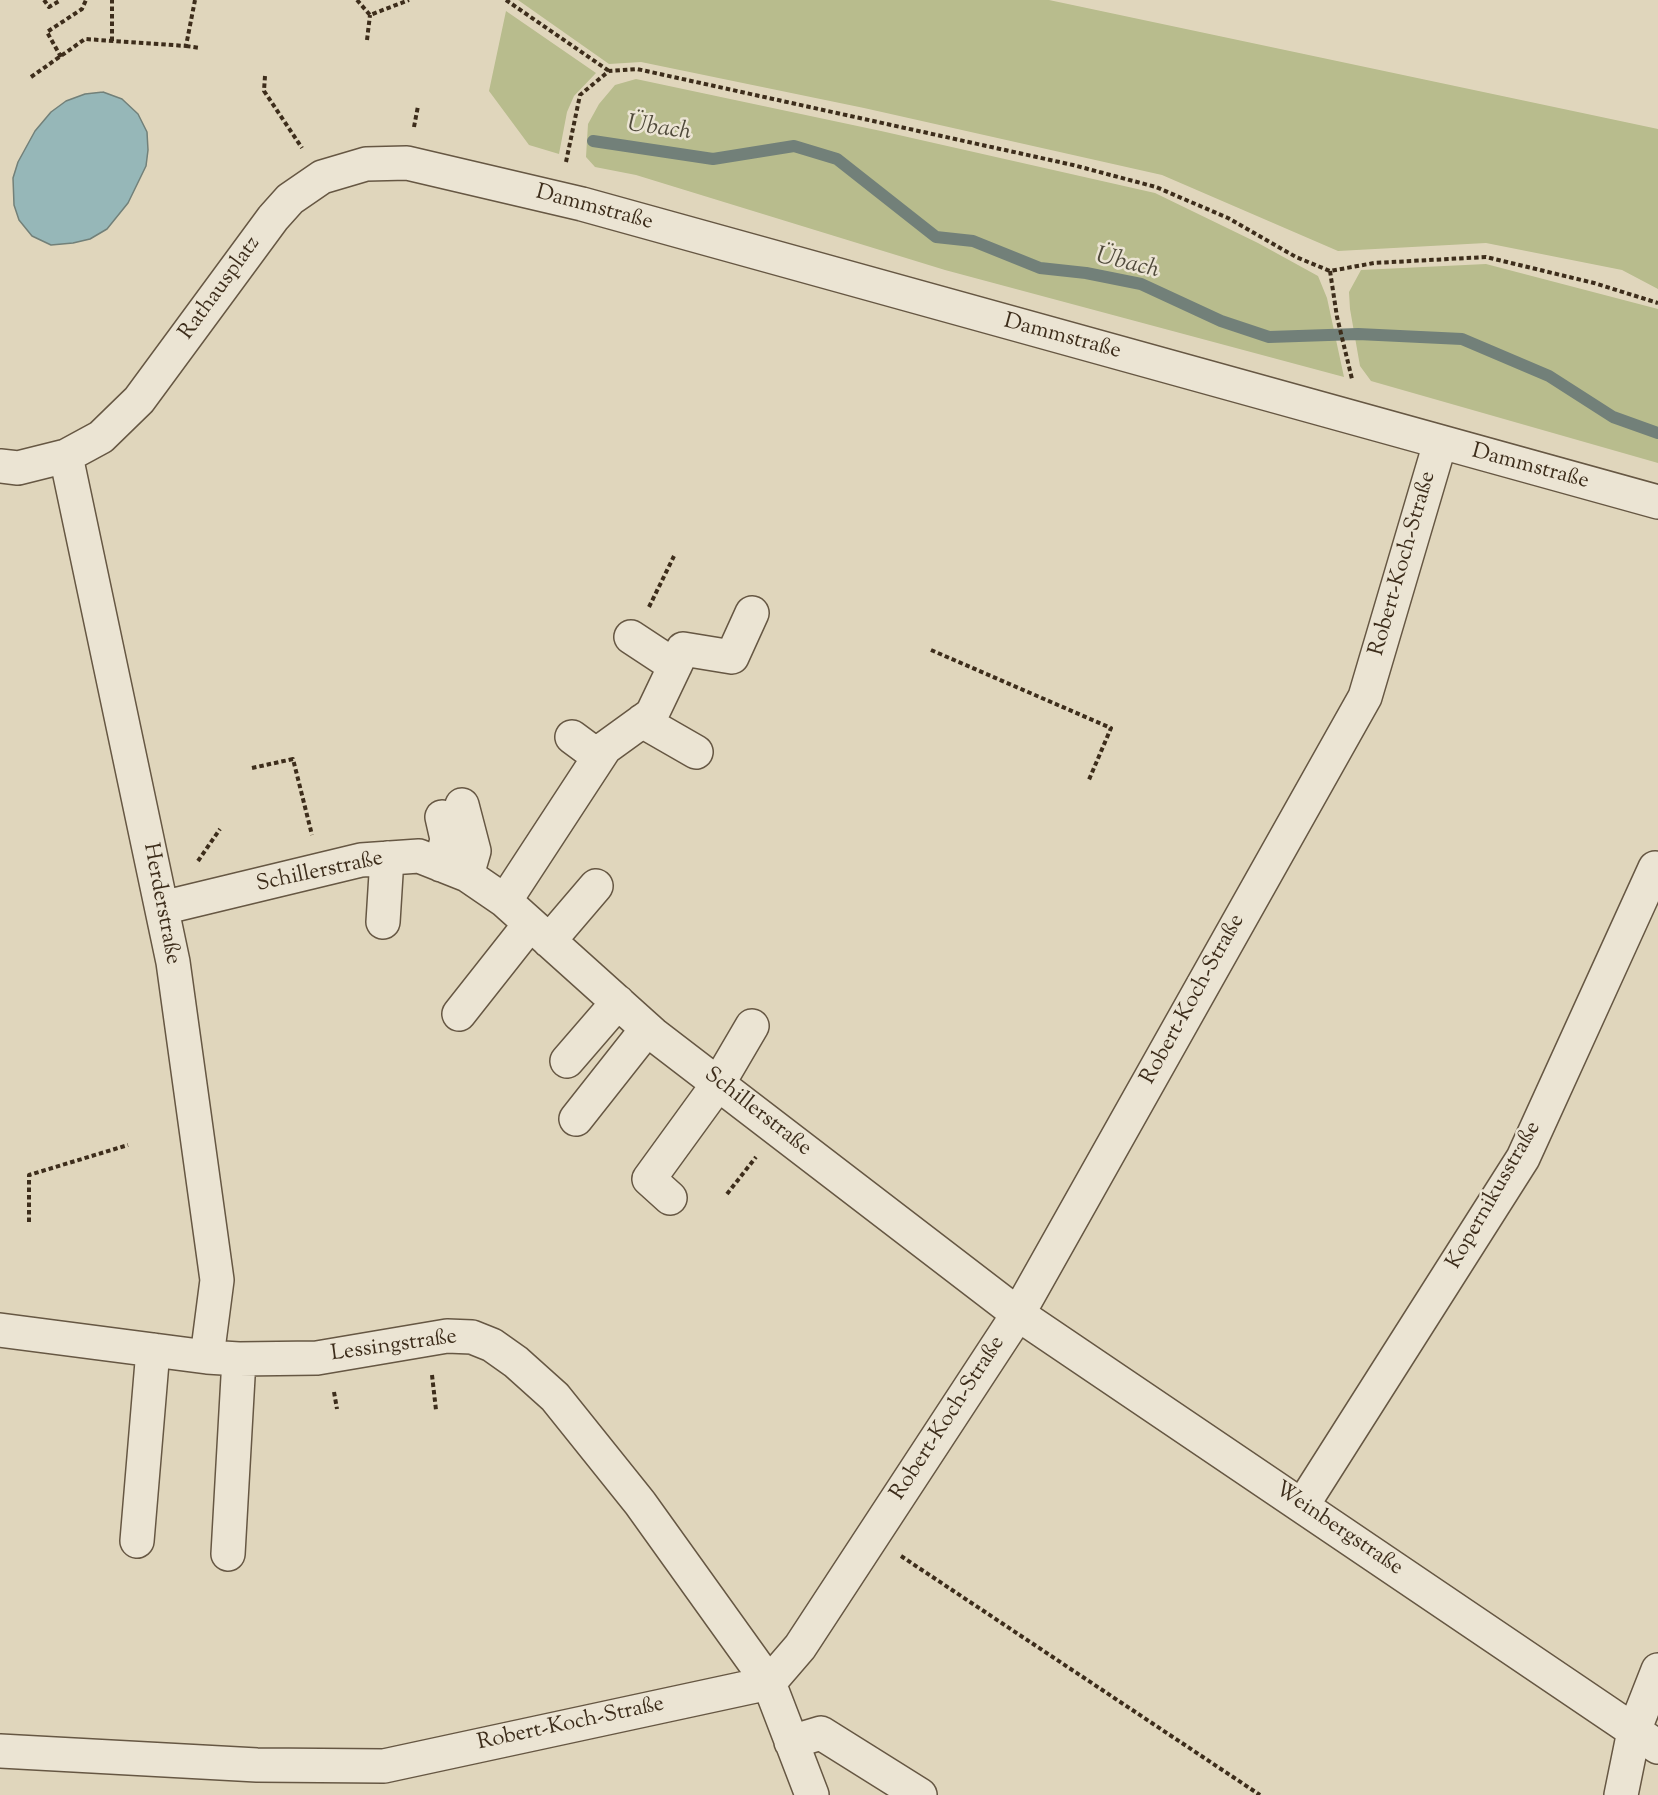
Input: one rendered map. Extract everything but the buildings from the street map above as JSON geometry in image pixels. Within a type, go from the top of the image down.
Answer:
[{"type":"street","name":"Rathausplatz","points":[[0,466],[18,468],[66,456],[101,437],[139,400],[273,218],[290,199],[322,177],[366,164],[406,163],[465,177]]},
{"type":"street","name":"Dammstraße","points":[[465,177],[557,198],[1658,502]]},
{"type":"street","name":"Robert-Koch-Straße","points":[[0,1751],[257,1765],[384,1766],[769,1683],[800,1647],[1018,1314],[1365,697],[1440,443]]},
{"type":"street","name":"Herderstraße","points":[[66,456],[173,962],[217,1280],[223,1358],[228,1554]]},
{"type":"street","points":[[632,638],[679,657],[732,657],[752,613]]},
{"type":"street","points":[[505,901],[605,748],[652,714],[679,657]]},
{"type":"street","points":[[642,721],[696,752]]},
{"type":"street","points":[[572,737],[599,758]]},
{"type":"street","points":[[452,811],[447,839],[454,870]]},
{"type":"street","name":"Schillerstraße","points":[[159,894],[321,870],[361,860],[419,856],[454,870],[505,901],[647,1029],[1018,1314]]},
{"type":"street","points":[[382,922],[387,858]]},
{"type":"street","name":"Kopernikusstraße","points":[[1302,1506],[1523,1158],[1655,868]]},
{"type":"street","points":[[459,1014],[539,932],[596,886]]},
{"type":"street","points":[[567,1061],[618,1002]]},
{"type":"street","points":[[576,1119],[647,1029]]},
{"type":"street","points":[[670,1198],[649,1179],[724,1088],[758,1031]]},
{"type":"street","name":"Weinbergstraße","points":[[1018,1314],[1646,1739]]},
{"type":"street","name":"Lessingstraße","points":[[0,1330],[223,1358],[316,1358],[447,1336],[472,1336],[492,1345],[516,1362],[562,1406],[640,1503],[769,1683],[812,1795]]},
{"type":"street","points":[[137,1540],[153,1350]]},
{"type":"street","points":[[1621,1795],[1646,1739],[1658,1670]]},
{"type":"street","points":[[791,1742],[821,1733],[920,1795]]},
{"type":"path","points":[[44,0],[49,7],[61,0]]},
{"type":"path","points":[[61,57],[47,32],[82,9],[86,0]]},
{"type":"path","points":[[112,0],[112,41]]},
{"type":"path","points":[[186,46],[195,0]]},
{"type":"path","points":[[357,0],[370,15],[367,40]]},
{"type":"path","points":[[370,15],[409,0]]},
{"type":"path","points":[[506,0],[609,71]]},
{"type":"path","points":[[32,77],[85,39],[200,48]]},
{"type":"path","points":[[557,198],[580,95],[609,71],[637,69],[1061,162],[1156,187],[1228,218],[1296,257],[1330,271],[1374,263],[1486,257],[1594,283],[1658,303]]},
{"type":"path","points":[[265,76],[264,91],[322,177]]},
{"type":"path","points":[[416,115],[418,106]]},
{"type":"path","points":[[1330,271],[1337,317],[1353,386]]},
{"type":"path","points":[[648,608],[674,556]]},
{"type":"path","points":[[931,650],[1111,728],[1088,782]]},
{"type":"path","points":[[252,768],[293,759],[321,870]]},
{"type":"path","points":[[159,894],[196,863],[220,829]]},
{"type":"path","points":[[727,1194],[777,1130]]},
{"type":"path","points":[[29,1222],[29,1175],[128,1145]]},
{"type":"path","points":[[872,1537],[1260,1795]]},
{"type":"green space","points":[[518,0],[1049,0],[1658,129],[1658,289],[1622,270],[1486,243],[1338,251],[1162,175],[864,108],[641,62],[609,64]]},
{"type":"green space","points":[[506,11],[596,73],[574,96],[567,112],[559,154],[529,145],[489,91]]},
{"type":"green space","points":[[636,79],[1155,193],[1258,243],[1318,276],[1327,298],[1344,377],[945,270],[636,175],[595,167],[586,157],[588,124],[599,104],[615,85]]},
{"type":"green space","points":[[1486,264],[1658,309],[1658,463],[1371,381],[1360,366],[1350,309],[1349,292],[1361,270]]},
{"type":"water","points":[[103,92],[122,99],[138,114],[147,132],[146,166],[128,203],[107,229],[90,239],[51,245],[32,236],[19,220],[14,205],[13,178],[18,162],[35,131],[51,112],[66,101],[85,94]]},
{"type":"waterway","name":"Übach","points":[[593,141],[713,159],[794,146],[837,159],[936,237],[973,241],[1040,268],[1086,273],[1141,284],[1221,321],[1269,337],[1358,334],[1462,339],[1549,376],[1613,417],[1658,433]]}]
